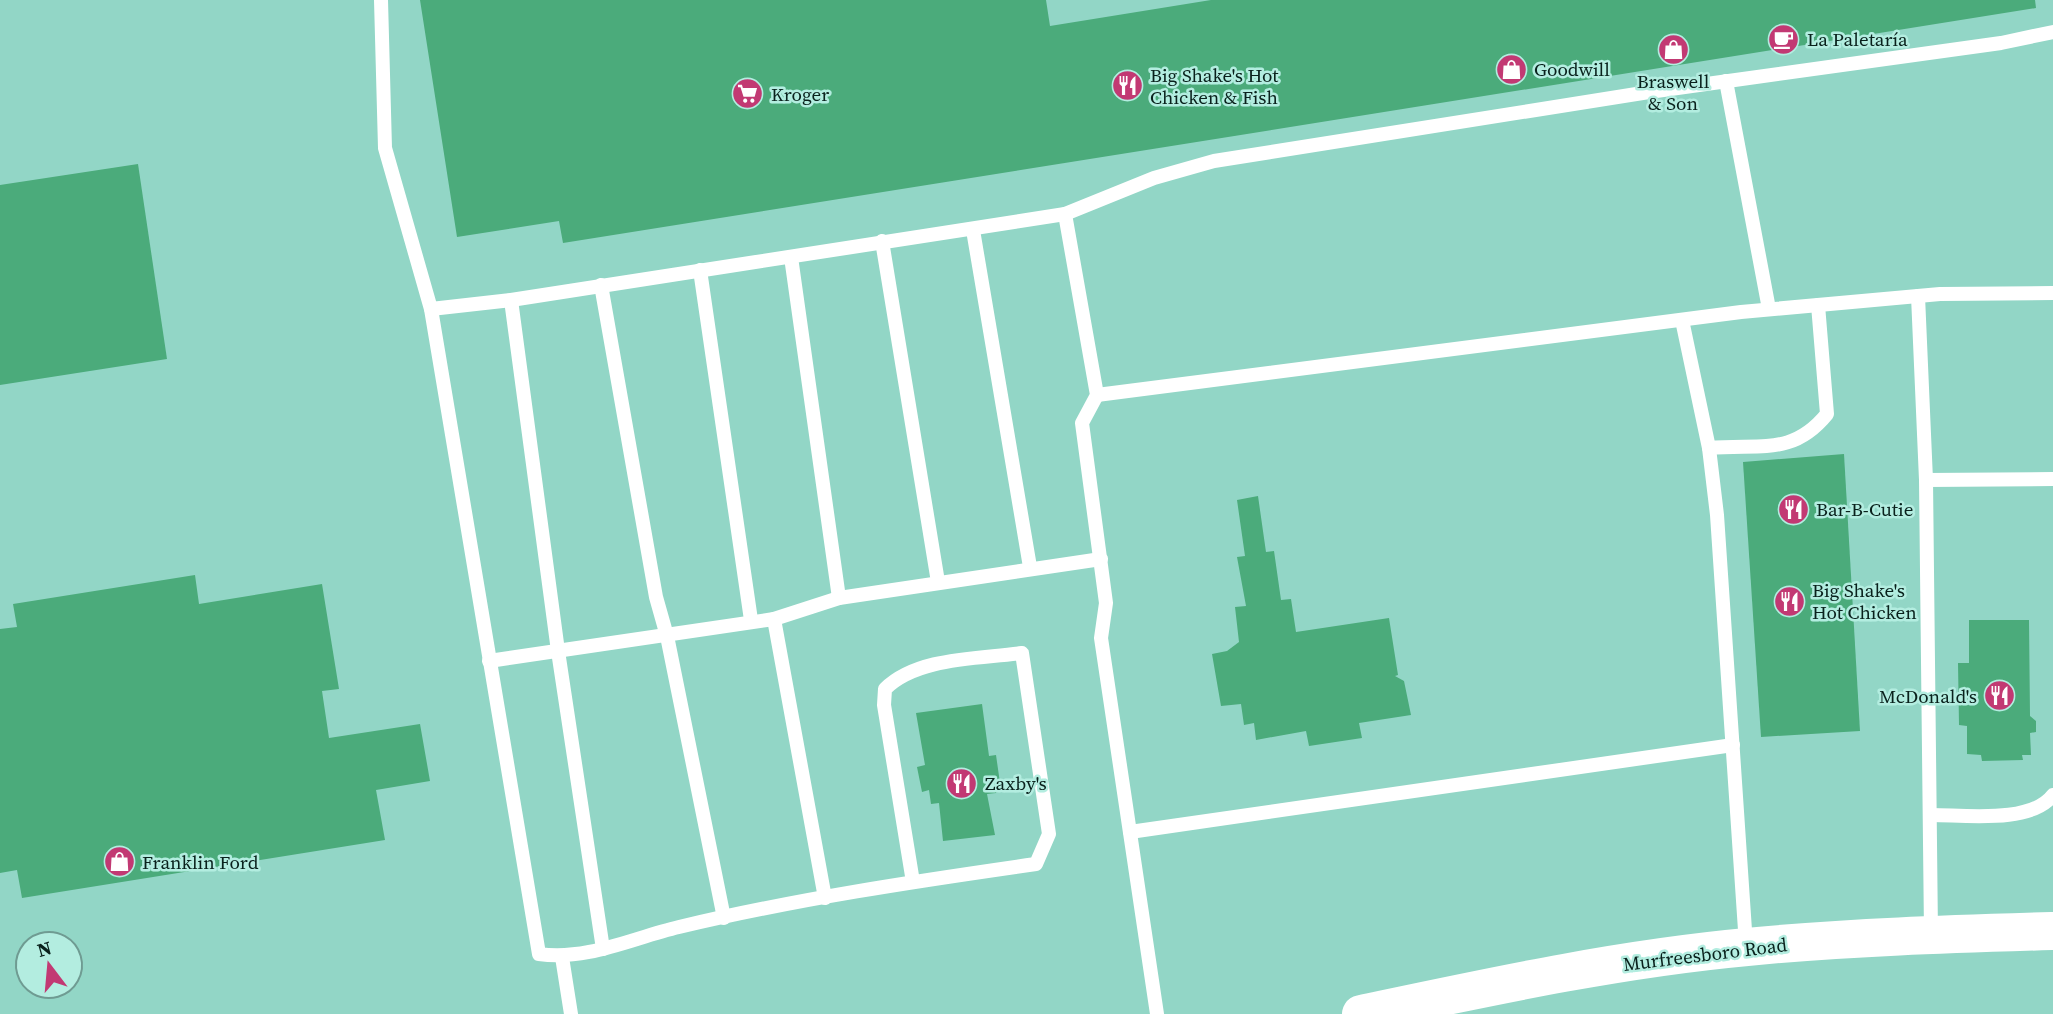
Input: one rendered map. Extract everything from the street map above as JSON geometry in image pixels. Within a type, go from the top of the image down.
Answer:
[{"type":"highway","name":"Murfreesboro Road","points":[[1361,1014],[1565,972],[1746,947],[1931,934],[2053,931]]},
{"type":"lane","points":[[381,0],[385,148],[430,309],[539,954],[562,957],[603,949],[677,928],[825,898],[914,881],[1036,864],[1049,834],[1022,653],[916,670],[898,676],[885,689],[884,705],[914,881]]},
{"type":"lane","points":[[430,309],[511,300],[1065,214],[1154,178],[1213,161],[1727,81],[2001,43],[2053,32]]},
{"type":"lane","points":[[1727,81],[1769,309]]},
{"type":"lane","points":[[1065,214],[1097,394],[1082,423],[1106,603],[1101,638],[1157,1014]]},
{"type":"lane","points":[[973,230],[1030,567]]},
{"type":"lane","points":[[882,241],[939,582]]},
{"type":"lane","points":[[791,257],[839,598]]},
{"type":"lane","points":[[700,270],[751,620]]},
{"type":"lane","points":[[601,285],[656,597],[667,636],[724,918]]},
{"type":"lane","points":[[1097,394],[1769,309],[1918,296],[2053,293]]},
{"type":"lane","points":[[1918,296],[1926,480],[1932,815],[1931,934]]},
{"type":"lane","points":[[511,300],[558,651],[603,949]]},
{"type":"lane","points":[[1709,448],[1786,445],[1812,433],[1828,414],[1818,305]]},
{"type":"lane","points":[[1682,320],[1709,448],[1717,515],[1746,947]]},
{"type":"lane","points":[[1926,480],[2053,479]]},
{"type":"lane","points":[[489,661],[667,636],[751,620],[774,619],[839,598],[1030,567],[1101,559]]},
{"type":"lane","points":[[774,619],[825,898]]},
{"type":"lane","points":[[1130,832],[1733,745]]},
{"type":"lane","points":[[1932,815],[2023,815],[2053,795]]},
{"type":"lane","points":[[562,957],[571,1014]]},
{"type":"shaded area","points":[[0,0],[2053,0],[2053,1014],[0,1014]]},
{"type":"building","name":"Kroger","points":[[420,0],[1046,0],[1050,26],[1211,0],[2035,0],[2036,8],[563,243],[559,221],[457,237]]},
{"type":"building","points":[[138,164],[167,359],[0,385],[0,185]]},
{"type":"building","points":[[1844,454],[1860,731],[1761,737],[1743,462]]},
{"type":"building","points":[[1258,496],[1266,552],[1274,551],[1281,600],[1291,599],[1296,632],[1389,618],[1398,675],[1395,676],[1404,681],[1411,715],[1359,723],[1362,738],[1309,746],[1306,731],[1256,740],[1254,723],[1244,725],[1241,704],[1221,706],[1212,654],[1227,651],[1239,642],[1235,607],[1246,606],[1237,557],[1245,556],[1237,500]]},
{"type":"building","points":[[195,575],[199,604],[322,584],[339,689],[322,691],[329,738],[420,724],[430,781],[376,790],[385,840],[22,898],[17,870],[0,873],[0,629],[17,627],[13,604]]},
{"type":"building","points":[[1969,620],[2029,620],[2030,716],[2036,721],[2036,732],[2030,733],[2031,755],[2022,755],[2023,760],[1982,761],[1981,755],[1967,754],[1967,726],[1959,725],[1958,663],[1969,663]]},
{"type":"building","points":[[982,704],[989,756],[996,755],[1000,783],[995,784],[996,793],[987,794],[995,835],[943,841],[939,803],[931,804],[929,790],[922,792],[917,767],[925,765],[916,713]]},
{"type":"place","name":"La Paletaría","points":[[1784,39]]},
{"type":"place","name":"Braswell & Son","points":[[1673,50]]},
{"type":"place","name":"Goodwill","points":[[1511,69]]},
{"type":"place","name":"Big Shake's Hot Chicken & Fish","points":[[1127,86]]},
{"type":"place","name":"Kroger","points":[[748,94]]},
{"type":"place","name":"Bar-B-Cutie","points":[[1793,509]]},
{"type":"place","name":"Big Shake's Hot Chicken","points":[[1789,601]]},
{"type":"place","name":"McDonald's","points":[[2000,696]]},
{"type":"place","name":"Zaxby's","points":[[962,783]]},
{"type":"place","name":"Franklin Ford","points":[[119,862]]}]
